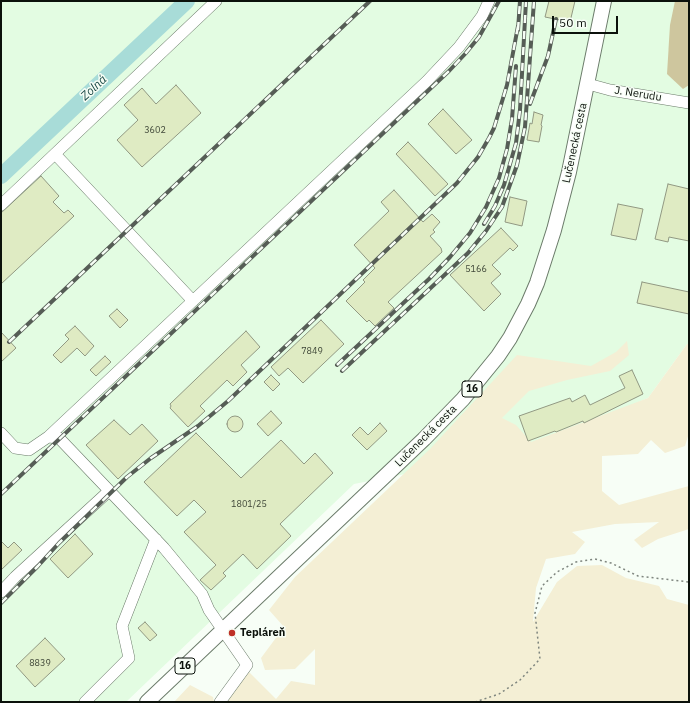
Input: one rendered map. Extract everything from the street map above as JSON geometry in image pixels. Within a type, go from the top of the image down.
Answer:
[{"type":"main road","name":"Lučenecká cesta","points":[[147,702],[424,439],[463,399],[498,356],[510,338],[537,283],[554,230],[569,172],[604,1]]},
{"type":"street","points":[[1,205],[216,1]]},
{"type":"street","points":[[1,433],[15,448],[28,450],[48,437],[427,81],[459,48],[482,16],[489,1]]},
{"type":"street","name":"J. Nerudu","points":[[588,84],[610,90],[689,103]]},
{"type":"street","points":[[55,154],[193,301]]},
{"type":"street","points":[[48,437],[59,438],[156,539],[202,594],[209,610],[222,631],[247,665],[220,702]]},
{"type":"street","points":[[1,592],[14,577],[109,491]]},
{"type":"street","points":[[85,702],[129,658],[122,626],[156,539]]},
{"type":"path","points":[[475,702],[499,694],[520,680],[540,659],[535,613],[542,586],[557,572],[576,562],[595,559],[611,563],[638,576],[689,582]]},
{"type":"shaded area","points":[[1,1],[689,1],[689,344],[687,344],[648,398],[528,450],[354,484],[126,702],[1,702]]},
{"type":"shaded area","points":[[675,1],[689,1],[689,85],[683,89],[667,74],[670,25]]},
{"type":"shaded area","points":[[627,341],[629,355],[610,371],[567,380],[529,391],[502,418],[516,425],[531,442],[648,398],[687,344],[689,344],[689,433],[685,446],[665,453],[651,440],[638,454],[602,456],[602,491],[619,505],[689,486],[689,529],[658,539],[642,548],[634,540],[659,522],[615,524],[572,532],[585,542],[575,554],[546,559],[536,588],[533,622],[557,582],[577,566],[602,565],[626,578],[659,586],[667,599],[689,605],[689,702],[228,702],[227,700],[249,672],[276,699],[291,681],[315,685],[315,649],[295,669],[265,670],[261,658],[284,627],[269,610],[295,577],[430,449],[517,355],[591,366],[616,352]]},
{"type":"shaded area","points":[[190,685],[213,697],[214,702],[174,702]]},
{"type":"building","points":[[549,1],[575,1],[570,22],[545,17]]},
{"type":"building","points":[[176,85],[201,113],[142,167],[117,140],[138,120],[124,105],[142,88],[156,104]]},
{"type":"building","points":[[443,109],[472,140],[456,154],[428,124]]},
{"type":"building","points":[[534,112],[543,115],[539,142],[527,140],[530,123],[532,124]]},
{"type":"building","points":[[408,142],[448,184],[435,196],[396,154]]},
{"type":"building","points":[[41,176],[59,196],[53,202],[64,213],[68,210],[74,216],[1,284],[1,213]]},
{"type":"building","points":[[668,184],[689,189],[689,241],[669,237],[668,242],[655,239]]},
{"type":"building","points":[[394,190],[423,222],[432,214],[440,222],[433,230],[435,232],[430,236],[441,248],[442,252],[388,302],[394,308],[375,326],[369,320],[367,322],[346,301],[365,282],[363,280],[375,268],[354,245],[389,211],[381,202]]},
{"type":"building","points":[[510,197],[527,201],[522,226],[505,222]]},
{"type":"building","points":[[618,204],[643,209],[636,240],[611,235]]},
{"type":"building","points":[[501,228],[518,246],[513,251],[510,248],[492,265],[501,274],[491,283],[501,294],[484,311],[450,275]]},
{"type":"building","points":[[642,282],[689,292],[689,314],[637,303]]},
{"type":"building","points":[[117,309],[128,320],[120,328],[109,316]]},
{"type":"building","points":[[321,320],[344,344],[303,383],[288,368],[279,376],[271,367]]},
{"type":"building","points":[[75,326],[94,346],[85,356],[77,348],[61,363],[53,355],[69,339],[65,335]]},
{"type":"building","points":[[246,331],[260,347],[241,365],[247,372],[233,386],[227,380],[200,406],[205,411],[188,427],[170,408],[170,404]]},
{"type":"building","points":[[1,332],[16,348],[1,362]]},
{"type":"building","points":[[105,356],[111,362],[96,376],[90,370]]},
{"type":"building","points":[[632,370],[643,394],[584,423],[583,421],[528,441],[519,416],[570,398],[572,402],[585,395],[590,405],[625,388],[619,376]]},
{"type":"building","points":[[271,375],[280,384],[273,391],[264,382]]},
{"type":"building","points":[[271,411],[282,423],[268,436],[257,424]]},
{"type":"building","points":[[235,416],[241,418],[243,424],[241,430],[235,432],[229,430],[227,424],[229,418]]},
{"type":"building","points":[[114,420],[130,435],[142,424],[158,441],[118,479],[86,445]]},
{"type":"building","points":[[380,423],[387,431],[367,450],[352,435],[360,427],[368,435]]},
{"type":"building","points":[[196,433],[241,478],[281,440],[304,464],[315,453],[333,473],[280,524],[291,536],[257,569],[243,554],[223,573],[226,576],[211,590],[200,580],[216,565],[184,532],[206,512],[194,500],[177,516],[144,482]]},
{"type":"building","points":[[75,534],[93,554],[68,578],[50,559]]},
{"type":"building","points":[[1,541],[8,548],[14,542],[22,550],[1,570]]},
{"type":"building","points":[[145,622],[157,635],[150,641],[138,628]]},
{"type":"building","points":[[45,638],[65,659],[35,687],[16,666]]},
{"type":"waterway","name":"Zolná","points":[[1,176],[187,1]]},
{"type":"railway","points":[[9,342],[370,1]]},
{"type":"railway","points":[[1,494],[449,71],[479,37],[499,1]]},
{"type":"railway","points":[[518,30],[520,1]]},
{"type":"railway","points":[[484,224],[495,206],[504,185],[516,143],[520,110],[526,1]]},
{"type":"railway","points":[[342,371],[468,253],[486,231],[502,207],[517,165],[525,127],[534,1]]},
{"type":"railway","points":[[530,104],[548,56],[556,19]]},
{"type":"railway","points":[[1,603],[59,543],[127,477],[151,458],[198,426],[228,401],[457,183],[478,157],[494,128],[507,85],[518,26]]},
{"type":"railway","points":[[337,365],[429,279],[450,257],[470,233],[486,207],[499,178],[507,149],[512,119],[516,66]]},
{"type":"place","name":"Tepláreň","points":[[232,633]]}]
